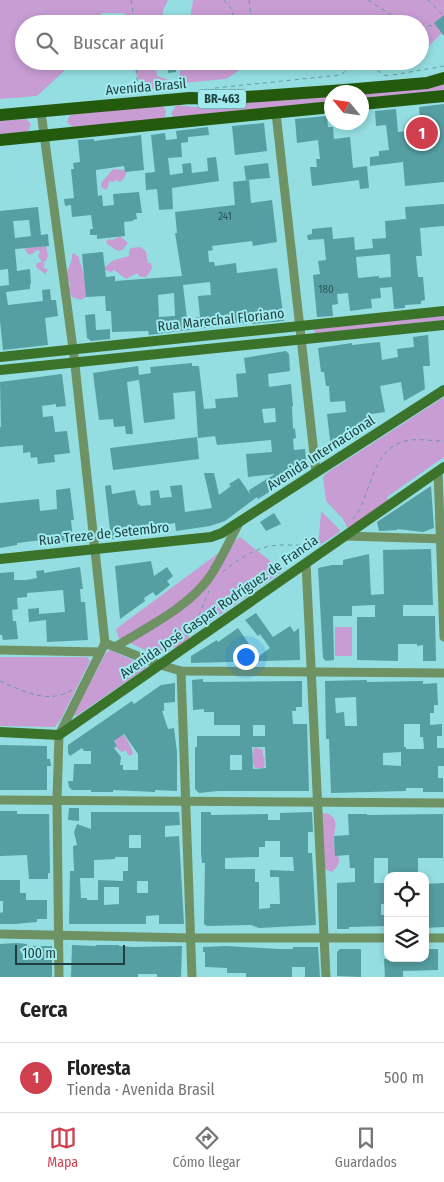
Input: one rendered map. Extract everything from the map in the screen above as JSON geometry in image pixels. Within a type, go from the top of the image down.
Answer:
[{"type":"main road","name":"Avenida Brasil","points":[[0,116],[138,102],[190,98],[217,99],[427,83],[444,78]]},
{"type":"main road","points":[[369,103],[444,96]]},
{"type":"main road","points":[[168,101],[169,124]]},
{"type":"main road","name":"BR-463","points":[[0,140],[324,108]]},
{"type":"main road","name":"Rua Marechal Floriano","points":[[0,357],[444,311]]},
{"type":"main road","name":"Rua Marechal Floriano","points":[[0,370],[444,325]]},
{"type":"main road","points":[[237,332],[238,346]]},
{"type":"main road","name":"Avenida Internacional","points":[[211,537],[239,523],[444,390]]},
{"type":"main road","name":"Avenida José Gaspar Rodríguez de Francia","points":[[59,735],[441,469]]},
{"type":"main road","name":"Rua Treze de Setembro","points":[[0,559],[211,537]]},
{"type":"main road","points":[[0,732],[59,735]]},
{"type":"street","points":[[41,112],[75,363],[105,643],[59,735],[56,800],[59,977]]},
{"type":"street","points":[[276,113],[316,472]]},
{"type":"street","points":[[441,469],[444,637]]},
{"type":"street","points":[[115,647],[180,607],[208,579],[239,523]]},
{"type":"street","points":[[345,536],[442,540]]},
{"type":"street","points":[[306,563],[326,977]]},
{"type":"street","points":[[105,643],[160,665],[181,671],[444,673]]},
{"type":"street","points":[[0,650],[100,652]]},
{"type":"street","points":[[181,671],[192,977]]},
{"type":"street","points":[[0,800],[444,803]]},
{"type":"street","points":[[0,934],[192,938],[384,938]]},
{"type":"street","points":[[429,938],[444,938]]},
{"type":"path","points":[[131,0],[134,15]]},
{"type":"path","points":[[224,0],[233,11],[232,15]]},
{"type":"path","points":[[249,0],[251,15]]},
{"type":"path","points":[[368,0],[390,15]]},
{"type":"path","points":[[428,0],[444,17],[432,26],[429,26]]},
{"type":"path","points":[[429,69],[444,66]]},
{"type":"path","points":[[136,70],[138,102]]},
{"type":"path","points":[[209,89],[341,75],[347,70]]},
{"type":"path","points":[[377,70],[389,76],[422,70]]},
{"type":"path","points":[[351,521],[361,508],[378,463],[388,451],[398,444],[407,441],[444,441]]},
{"type":"path","points":[[222,572],[259,549],[271,546],[305,545],[322,541]]},
{"type":"path","points":[[182,640],[195,625],[209,591]]},
{"type":"path","points":[[150,652],[169,648]]},
{"type":"path","points":[[0,681],[19,690],[46,697],[63,695],[71,691]]},
{"type":"shaded area","points":[[0,0],[168,0],[163,15],[103,13],[100,15],[15,15],[15,70],[64,70],[37,96],[0,99]]},
{"type":"shaded area","points":[[193,0],[444,0],[444,31],[429,46],[429,15],[190,15]]},
{"type":"shaded area","points":[[135,70],[156,70],[157,76],[178,83],[180,70],[240,70],[226,79],[163,85],[158,90],[147,87],[138,77]]},
{"type":"shaded area","points":[[444,83],[444,93],[369,100],[369,91]]},
{"type":"shaded area","points":[[324,94],[324,105],[173,117],[171,113],[177,105],[194,107]]},
{"type":"shaded area","points":[[162,105],[166,111],[165,117],[162,119],[73,128],[67,122],[70,115]]},
{"type":"shaded area","points":[[26,119],[31,124],[26,132],[0,134],[0,121]]},
{"type":"shaded area","points":[[113,169],[125,170],[124,179],[120,182],[116,180],[114,182],[109,181],[108,188],[105,190],[101,183]]},
{"type":"shaded area","points":[[120,236],[128,243],[122,250],[118,251],[107,244],[106,241],[109,239],[112,240]]},
{"type":"shaded area","points":[[46,246],[48,256],[46,261],[43,262],[45,264],[43,267],[48,270],[45,274],[36,267],[37,263],[42,262],[38,256],[40,251],[37,250],[29,255],[25,250],[26,247]]},
{"type":"shaded area","points":[[140,247],[146,251],[148,263],[151,263],[152,269],[146,277],[140,277],[137,273],[126,279],[114,270],[111,272],[105,270],[105,267],[114,260],[129,256],[131,248]]},
{"type":"shaded area","points":[[74,253],[79,257],[85,282],[86,297],[81,300],[72,297],[69,291],[70,283],[66,278],[72,254]]},
{"type":"shaded area","points":[[444,315],[444,320],[316,334],[314,332],[315,329]]},
{"type":"shaded area","points":[[444,397],[444,457],[387,497],[389,501],[353,530],[347,527],[343,519],[326,501],[323,478],[325,474]]},
{"type":"shaded area","points":[[321,513],[340,532],[318,545]]},
{"type":"shaded area","points":[[240,537],[283,571],[189,636],[189,641],[180,649],[174,647],[164,654],[156,655],[119,638],[116,629]]},
{"type":"shaded area","points":[[335,627],[352,627],[352,656],[335,656]]},
{"type":"shaded area","points":[[110,650],[146,666],[146,668],[76,716],[74,715],[90,680],[93,678],[105,654]]},
{"type":"shaded area","points":[[0,657],[87,657],[90,661],[61,719],[55,727],[0,726]]},
{"type":"shaded area","points":[[122,732],[133,752],[129,756],[125,750],[122,752],[116,746],[115,737]]},
{"type":"shaded area","points":[[255,747],[263,750],[265,766],[263,768],[255,768],[254,766],[252,755]]},
{"type":"shaded area","points":[[325,813],[333,818],[336,825],[334,843],[339,864],[332,872],[325,869],[320,815]]},
{"type":"building","points":[[444,15],[444,36],[434,23]]},
{"type":"building","points":[[168,70],[176,70],[176,72],[168,73]]},
{"type":"building","points":[[444,104],[444,182],[405,186],[403,162],[370,166],[370,157],[379,156],[379,151],[389,150],[386,125],[376,126],[375,111],[396,109],[398,132],[421,130],[419,107]]},
{"type":"building","points":[[324,116],[324,130],[333,130],[334,139],[350,137],[353,168],[367,166],[369,188],[360,189],[359,180],[312,186],[310,167],[317,167],[316,159],[320,159],[318,140],[297,143],[295,119]]},
{"type":"building","points":[[264,123],[267,151],[235,155],[232,126]]},
{"type":"building","points":[[208,127],[209,135],[188,137],[188,142],[181,143],[182,157],[168,158],[170,175],[183,173],[182,164],[191,163],[192,173],[208,171],[207,158],[216,157],[219,181],[172,188],[173,209],[159,210],[157,189],[146,190],[145,173],[155,172],[151,135],[165,133],[166,140],[177,139],[176,131]]},
{"type":"building","points":[[141,135],[144,170],[125,172],[124,166],[96,170],[96,173],[98,196],[102,195],[103,206],[114,205],[113,194],[139,192],[142,213],[136,213],[137,219],[133,221],[124,222],[125,236],[97,239],[97,235],[90,235],[90,229],[93,229],[91,215],[72,217],[71,205],[65,206],[64,199],[74,198],[71,169],[74,169],[73,163],[80,162],[78,140],[94,139],[94,141]]},
{"type":"building","points":[[268,163],[270,178],[246,180],[244,166]]},
{"type":"building","points":[[249,180],[251,203],[272,200],[277,242],[253,246],[252,241],[212,246],[213,250],[208,251],[209,262],[214,262],[215,266],[236,263],[237,273],[277,268],[284,321],[252,324],[252,322],[149,335],[148,331],[112,332],[111,311],[106,311],[105,296],[86,297],[82,254],[103,252],[106,277],[115,276],[115,281],[182,276],[175,233],[177,233],[175,212],[235,205],[233,182]],"holes":[[[210,282],[211,295],[198,296],[200,317],[187,319],[183,285]],[[174,293],[175,316],[159,317],[158,295]]]},
{"type":"building","points":[[444,204],[444,226],[420,228],[422,256],[416,256],[418,277],[423,277],[425,300],[421,301],[421,304],[405,305],[405,308],[394,309],[392,287],[380,288],[381,298],[371,299],[372,308],[350,311],[348,293],[337,294],[338,304],[332,305],[333,316],[317,317],[313,275],[320,274],[318,261],[326,260],[324,239],[308,240],[307,235],[312,234],[312,229],[332,227],[333,239],[354,237],[355,250],[373,248],[372,239],[386,238],[385,221],[406,219],[405,207]],"holes":[[[390,254],[391,277],[358,278],[356,257]]]},
{"type":"building","points":[[38,207],[41,235],[48,234],[49,246],[15,249],[17,271],[30,269],[30,289],[6,292],[8,305],[43,301],[42,290],[50,289],[51,300],[56,300],[58,316],[45,318],[48,345],[3,350],[0,321],[0,286],[9,285],[8,269],[0,270],[0,211]],"holes":[[[29,220],[31,236],[15,238],[13,221]]]},
{"type":"building","points":[[95,314],[96,330],[110,329],[110,339],[91,341],[87,338],[85,315]]},
{"type":"building","points":[[428,335],[430,366],[423,366],[425,389],[404,401],[401,382],[380,386],[385,412],[371,414],[371,425],[363,425],[364,431],[357,432],[357,438],[338,440],[338,448],[331,449],[327,414],[346,412],[345,401],[330,402],[329,386],[326,386],[324,372],[321,372],[318,348],[352,343],[352,345],[380,342],[382,360],[398,357],[397,349],[414,347],[413,337]]},
{"type":"building","points":[[286,351],[289,354],[290,371],[268,374],[269,387],[291,384],[293,429],[295,428],[296,438],[293,439],[294,450],[305,449],[307,470],[283,473],[287,481],[258,499],[257,497],[225,521],[210,526],[176,531],[175,523],[162,525],[162,528],[143,530],[144,534],[111,539],[105,486],[111,485],[112,494],[135,490],[138,505],[140,504],[140,506],[151,505],[150,491],[159,490],[160,498],[172,497],[170,486],[182,485],[185,512],[212,508],[204,473],[214,473],[219,495],[231,486],[229,484],[239,478],[250,494],[249,490],[275,474],[248,477],[246,454],[272,452],[271,440],[217,445],[215,436],[198,438],[195,391],[173,393],[175,419],[144,423],[139,380],[127,382],[133,434],[126,434],[125,426],[114,427],[113,419],[99,420],[93,373],[138,366],[139,375],[151,373],[150,367],[192,363],[192,366],[199,366],[204,409],[216,408],[215,399],[238,397],[236,374],[246,373],[244,358]],"holes":[[[275,408],[276,422],[264,423],[262,409]]]},
{"type":"building","points":[[62,374],[66,406],[56,407],[56,404],[42,406],[43,417],[53,416],[55,432],[67,431],[70,453],[54,455],[55,462],[38,464],[37,457],[31,458],[30,452],[23,453],[23,445],[0,447],[0,382]]},
{"type":"building","points":[[197,437],[199,459],[113,470],[110,448]]},
{"type":"building","points":[[431,486],[434,528],[423,532],[397,529],[379,531],[377,522]]},
{"type":"building","points":[[70,488],[74,520],[71,520],[73,539],[61,541],[60,534],[43,537],[42,540],[17,543],[17,545],[0,548],[0,503],[39,499],[40,511],[57,509],[56,490]]},
{"type":"building","points":[[274,513],[281,524],[266,531],[260,522]]},
{"type":"building","points":[[431,549],[433,605],[403,605],[403,616],[435,616],[436,661],[423,661],[423,645],[417,646],[417,644],[398,644],[398,661],[357,660],[357,617],[375,617],[375,605],[352,606],[352,616],[333,616],[334,660],[326,661],[323,658],[318,568],[343,565],[343,560],[369,554],[371,595],[384,594],[383,550]]},
{"type":"building","points":[[151,561],[154,576],[167,567],[173,576],[167,581],[170,585],[156,596],[153,592],[144,598],[145,601],[120,619],[115,566]]},
{"type":"building","points":[[80,567],[83,589],[80,589],[81,602],[85,602],[88,640],[47,642],[46,620],[29,622],[28,609],[39,608],[39,614],[65,612],[63,590],[27,593],[27,597],[17,598],[18,609],[12,610],[13,621],[16,621],[18,639],[3,640],[2,635],[0,635],[0,573],[14,572],[14,580],[26,580],[37,578],[36,571],[44,570],[44,573]]},
{"type":"building","points":[[256,613],[273,637],[290,626],[294,632],[299,628],[300,660],[191,663],[191,656],[217,640],[218,642],[238,628],[258,657],[270,648],[260,634],[258,636],[245,620]]},
{"type":"building","points":[[203,679],[203,682],[302,681],[302,707],[296,707],[296,711],[292,711],[293,724],[307,724],[309,791],[218,791],[199,793],[195,789],[195,747],[197,747],[197,736],[240,736],[240,725],[214,725],[214,712],[204,712],[204,709],[193,710],[192,680]],"holes":[[[253,725],[265,725],[265,736],[253,736]],[[252,747],[265,747],[266,768],[253,769]],[[230,755],[242,755],[242,770],[230,770]]]},
{"type":"building","points":[[325,681],[423,681],[423,684],[437,683],[438,705],[434,705],[434,713],[430,713],[430,725],[442,724],[442,736],[437,736],[437,748],[444,748],[444,766],[438,766],[438,778],[443,778],[443,792],[423,792],[423,788],[406,788],[406,791],[331,793],[329,739],[326,739]],"holes":[[[356,697],[357,726],[345,726],[344,712],[336,713],[335,698]],[[404,724],[420,724],[420,737],[423,737],[424,749],[406,749],[404,747]],[[401,752],[401,766],[383,765],[383,753]]]},
{"type":"building","points":[[175,683],[175,702],[164,703],[164,711],[162,711],[168,729],[174,728],[177,752],[177,791],[113,790],[113,792],[91,792],[91,790],[72,790],[69,787],[68,781],[73,781],[74,764],[91,764],[91,751],[84,751],[82,748],[70,756],[68,745],[132,701],[134,704],[161,685]],"holes":[[[124,734],[138,754],[138,770],[123,770],[123,765],[120,765],[121,757],[114,748],[117,746],[114,741]]]},
{"type":"building","points":[[0,745],[47,746],[47,759],[50,759],[51,766],[47,766],[47,790],[0,790]]},
{"type":"building","points":[[69,808],[79,808],[79,821],[68,820]]},
{"type":"building","points":[[0,811],[17,811],[17,814],[49,814],[50,873],[48,873],[48,879],[29,879],[27,855],[0,856]]},
{"type":"building","points":[[91,812],[179,812],[180,825],[165,826],[165,837],[179,836],[184,924],[159,924],[159,915],[146,916],[146,924],[69,924],[70,871],[74,871],[73,846],[77,845],[74,832],[77,824],[91,829]],"holes":[[[129,835],[141,835],[141,848],[129,848]],[[115,857],[128,857],[128,871],[123,871],[123,881],[98,880],[98,900],[81,898],[80,878],[94,878],[94,860],[115,859]],[[137,881],[148,881],[148,893],[137,893]],[[104,887],[119,887],[119,904],[104,905]]]},
{"type":"building","points":[[201,812],[211,812],[211,815],[268,814],[268,820],[280,820],[280,813],[312,812],[313,832],[308,832],[308,853],[312,853],[316,925],[259,928],[251,925],[207,926],[204,924],[205,863],[202,863]],"holes":[[[265,841],[280,841],[280,857],[293,857],[294,871],[270,870],[270,877],[279,877],[280,904],[270,904],[270,908],[259,909],[259,882],[255,882],[255,869],[225,869],[225,858],[259,857],[259,847],[265,847]]]},
{"type":"building","points":[[348,814],[443,814],[443,858],[418,858],[418,872],[388,872],[388,858],[374,858],[374,883],[384,883],[384,904],[381,904],[381,915],[384,915],[384,926],[337,929],[337,883],[355,882],[355,868],[350,868],[349,855],[335,856],[334,836],[349,835]]},
{"type":"building","points":[[0,880],[20,880],[20,893],[26,893],[26,900],[47,900],[47,919],[37,919],[37,922],[0,924],[3,901],[0,901]]},
{"type":"building","points":[[444,883],[444,927],[429,928],[429,884]]},
{"type":"building","points":[[0,944],[27,944],[27,946],[52,946],[52,977],[0,977]]},
{"type":"building","points":[[72,945],[182,946],[181,977],[157,977],[157,974],[138,974],[138,977],[71,977]]},
{"type":"building","points":[[227,946],[279,949],[318,947],[320,977],[305,977],[305,967],[292,967],[292,977],[246,977],[246,973],[227,973],[227,968],[205,967],[203,947]]},
{"type":"building","points":[[340,949],[361,949],[361,977],[337,976],[337,952]]},
{"type":"building","points":[[429,949],[438,949],[438,970],[403,971],[403,977],[385,977],[384,962],[429,962]]},
{"type":"place","name":"Floresta","points":[[422,133]]}]
